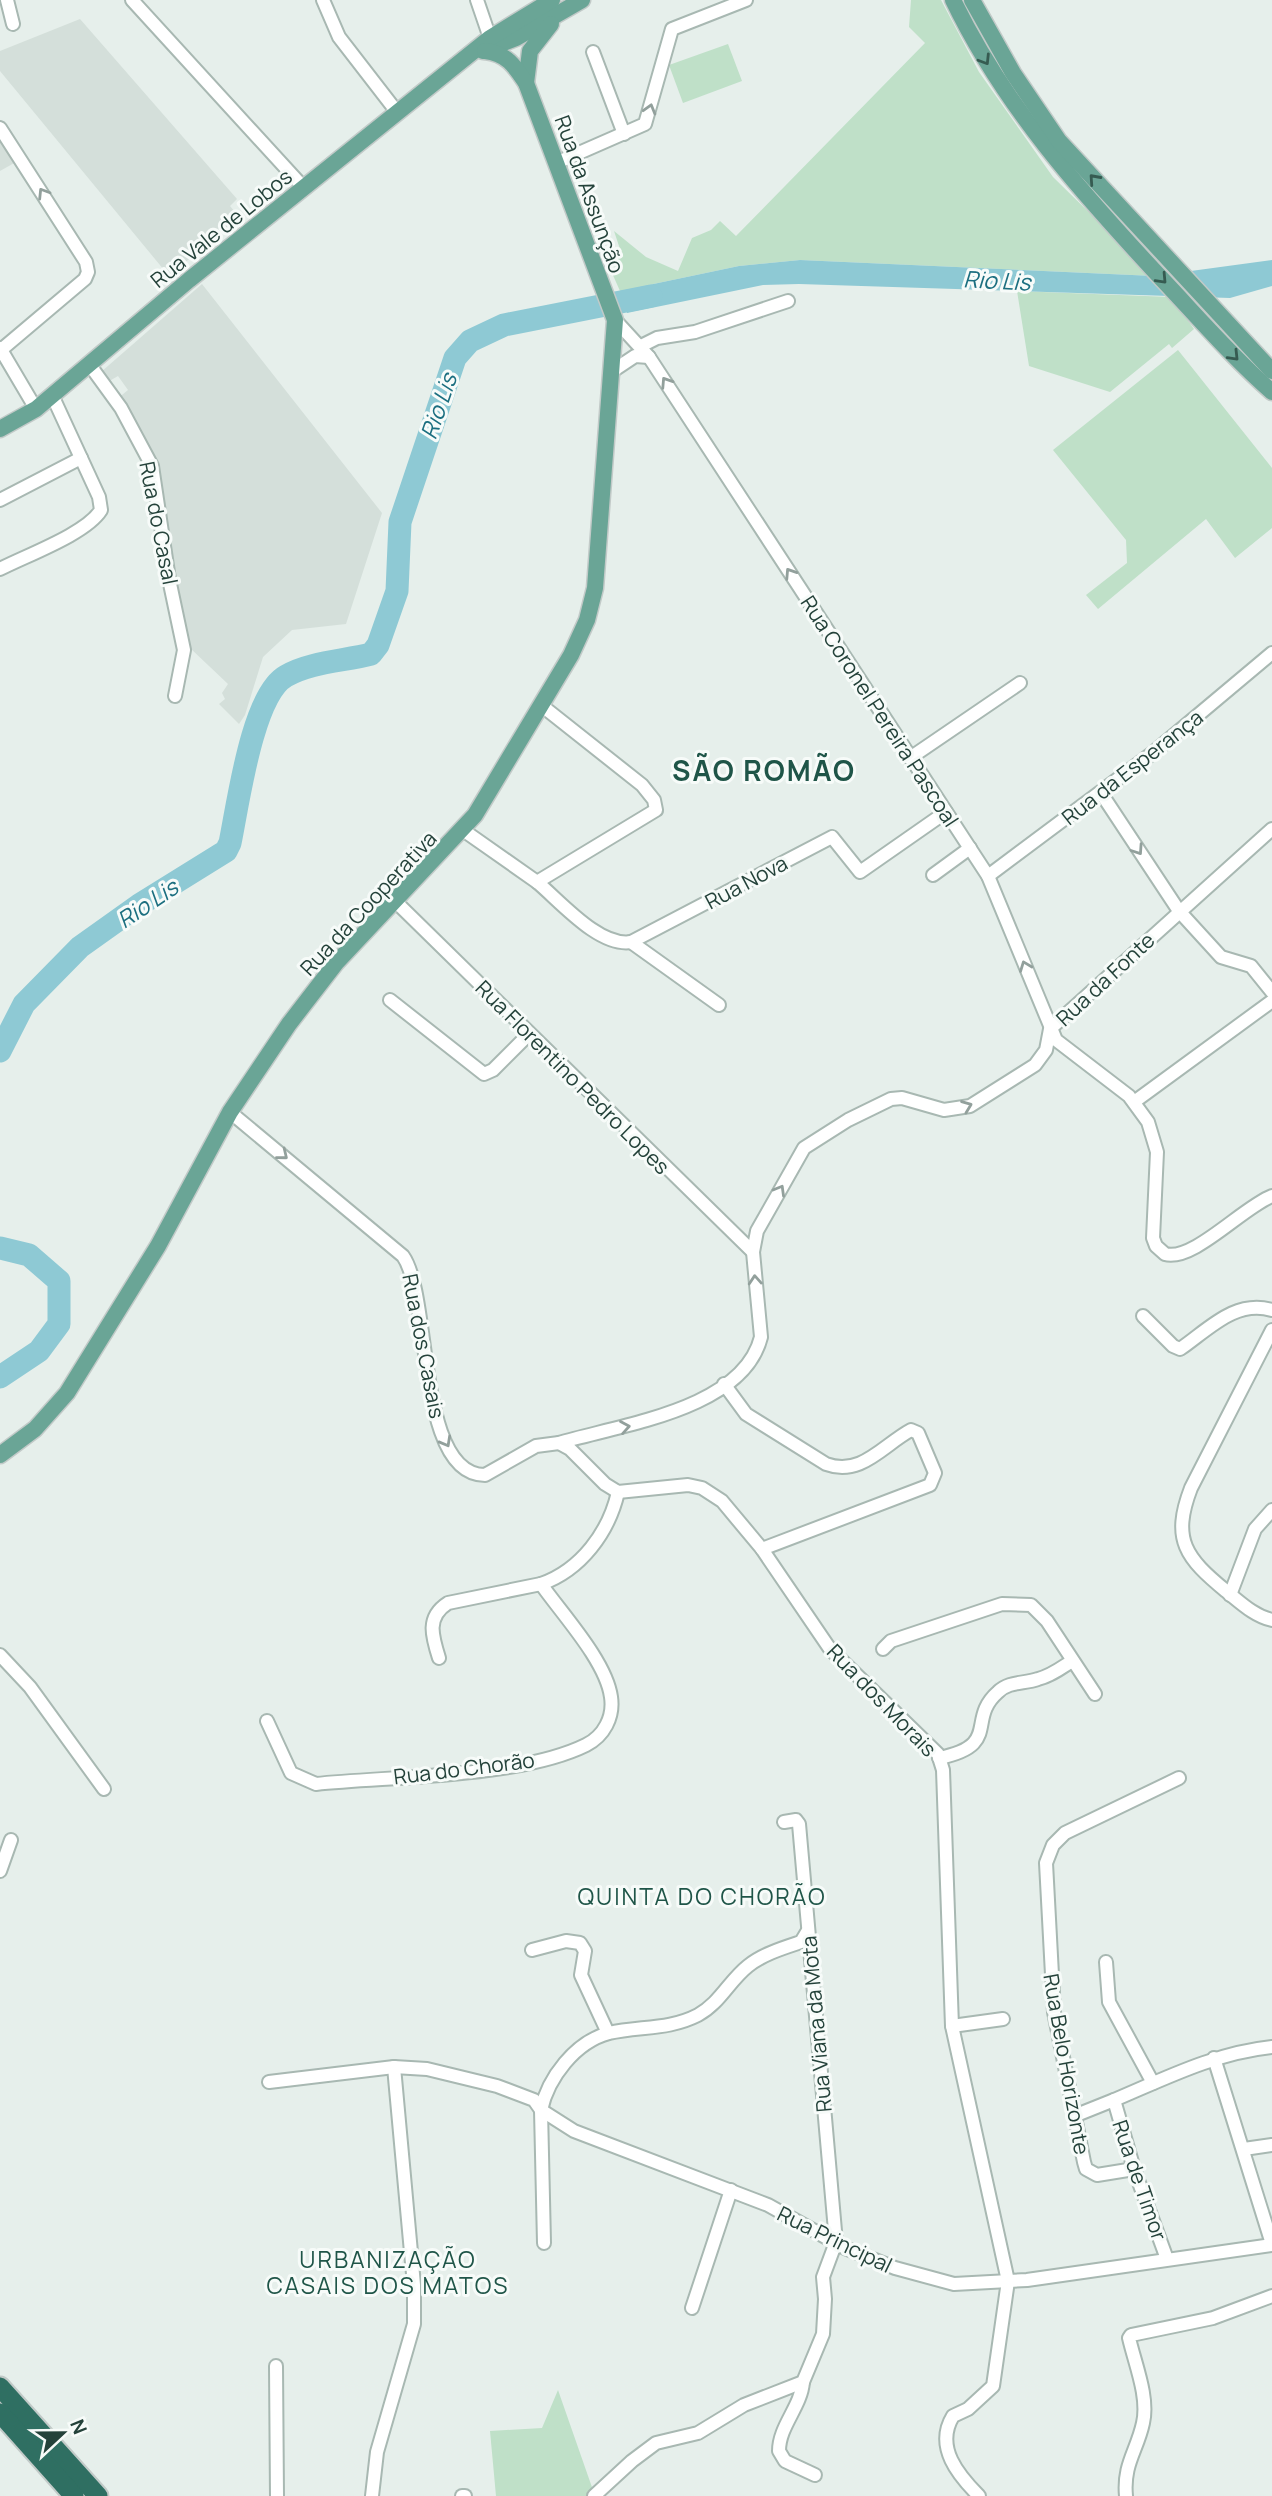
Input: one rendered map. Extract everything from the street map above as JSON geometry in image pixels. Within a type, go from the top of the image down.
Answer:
[{"type":"highway","points":[[0,2387],[98,2496]]},
{"type":"highway","points":[[0,2413],[74,2496]]},
{"type":"main road","name":"Rua Vale de Lobos","points":[[0,429],[36,409],[303,188],[468,57],[537,9],[582,0]]},
{"type":"main road","points":[[953,0],[976,44],[1020,114],[1084,195],[1126,240],[1272,371]]},
{"type":"main road","points":[[972,0],[1013,73],[1059,141],[1140,229],[1205,313],[1272,392]]},
{"type":"main road","name":"Rua Vale de Lobos","points":[[487,45],[516,37],[557,6]]},
{"type":"main road","points":[[526,83],[533,44],[557,6]]},
{"type":"main road","name":"Rua Vale de Lobos","points":[[516,37],[520,27],[537,9]]},
{"type":"main road","points":[[516,37],[516,67]]},
{"type":"main road","points":[[487,45],[516,67]]},
{"type":"main road","name":"Rua da Assunção","points":[[516,67],[526,83],[615,320]]},
{"type":"main road","name":"Rua da Cooperativa","points":[[0,1455],[35,1429],[68,1393],[158,1246],[230,1112],[289,1024],[336,963],[463,830],[483,803],[571,655],[593,599],[615,320]]},
{"type":"street","points":[[6,0],[13,24]]},
{"type":"street","points":[[132,0],[303,188]]},
{"type":"street","points":[[323,0],[339,37],[397,112]]},
{"type":"street","points":[[477,0],[487,45]]},
{"type":"street","points":[[707,0],[712,13]]},
{"type":"street","points":[[556,163],[645,124],[673,29],[746,0]]},
{"type":"street","points":[[593,52],[624,134]]},
{"type":"street","points":[[0,128],[88,267],[85,279],[1,349],[36,409]]},
{"type":"street","points":[[611,372],[645,351],[657,338],[695,332],[788,301]]},
{"type":"street","name":"Rua Coronel Pereira Pascoal","points":[[615,320],[645,351],[988,876],[1050,1029],[1060,1046],[1134,1102]]},
{"type":"street","name":"Rua do Casal","points":[[89,364],[121,408],[152,466],[184,650],[175,696]]},
{"type":"street","points":[[0,569],[96,519],[101,510],[99,497],[52,395]]},
{"type":"street","points":[[0,500],[81,458]]},
{"type":"street","name":"Rua da Esperança","points":[[988,876],[1101,793],[1272,653]]},
{"type":"street","points":[[910,758],[1020,683]]},
{"type":"street","points":[[537,882],[653,813],[657,807],[642,785],[541,705]]},
{"type":"street","points":[[1101,793],[1179,911],[1221,957],[1251,966],[1272,992]]},
{"type":"street","name":"Rua Nova","points":[[631,942],[832,837],[860,872],[946,812]]},
{"type":"street","name":"Rua da Fonte","points":[[559,1443],[652,1420],[724,1384],[752,1357],[761,1337],[753,1252],[757,1231],[804,1148],[814,1139],[891,1099],[902,1098],[944,1110],[970,1106],[1035,1065],[1046,1050],[1050,1029],[1272,828]]},
{"type":"street","points":[[463,830],[537,882],[601,937],[614,943],[631,942],[719,1005]]},
{"type":"street","points":[[933,875],[970,848]]},
{"type":"street","name":"Rua Florentino Pedro Lopes","points":[[395,901],[753,1252]]},
{"type":"street","points":[[390,1000],[484,1074],[494,1070],[529,1034]]},
{"type":"street","points":[[1272,1001],[1134,1102],[1148,1122],[1155,1143],[1153,1238],[1160,1251],[1171,1256],[1183,1254],[1254,1204],[1272,1196]]},
{"type":"street","name":"Rua dos Casais","points":[[230,1112],[394,1246],[409,1264],[416,1284],[436,1418],[450,1450],[463,1466],[475,1474],[485,1475],[536,1446],[559,1443]]},
{"type":"street","points":[[1143,1316],[1173,1346],[1180,1349],[1234,1312],[1262,1307],[1272,1310]]},
{"type":"street","points":[[1272,1330],[1191,1488],[1181,1516],[1182,1537],[1192,1562],[1257,1615],[1272,1620]]},
{"type":"street","points":[[724,1384],[746,1414],[827,1464],[838,1468],[857,1466],[907,1432],[915,1430],[934,1473],[933,1482],[925,1487],[762,1549]]},
{"type":"street","points":[[439,1658],[431,1626],[437,1610],[448,1603],[541,1584],[560,1576],[598,1539],[610,1521],[618,1492],[605,1484],[559,1443]]},
{"type":"street","name":"Rua dos Morais","points":[[618,1492],[681,1485],[702,1488],[728,1507],[762,1549],[830,1649],[910,1724],[939,1758],[943,1770],[953,2026],[1008,2281]]},
{"type":"street","points":[[1230,1595],[1255,1529],[1272,1510]]},
{"type":"street","name":"Rua do Chorão","points":[[268,1721],[290,1773],[316,1784],[519,1765],[586,1745],[598,1737],[611,1717],[611,1694],[602,1670],[541,1584]]},
{"type":"street","points":[[883,1648],[891,1641],[1002,1604],[1031,1605],[1041,1615],[1095,1694]]},
{"type":"street","points":[[0,1655],[30,1687],[104,1789]]},
{"type":"street","points":[[939,1758],[962,1753],[976,1742],[981,1735],[985,1710],[998,1691],[1011,1684],[1049,1675],[1072,1661]]},
{"type":"street","name":"Rua Belo Horizonte","points":[[1134,2169],[1097,2175],[1086,2169],[1054,2012],[1046,1863],[1053,1844],[1065,1833],[1180,1778]]},
{"type":"street","name":"Rua Viana da Mota","points":[[783,1822],[796,1820],[799,1825],[836,2242]]},
{"type":"street","points":[[0,1871],[11,1840]]},
{"type":"street","points":[[544,2243],[541,2110],[545,2090],[554,2074],[591,2042],[608,2033],[661,2028],[696,2016],[715,2003],[748,1966],[772,1952],[801,1942],[807,1932]]},
{"type":"street","points":[[532,1950],[566,1941],[580,1943],[585,1951],[581,1975],[608,2033]]},
{"type":"street","points":[[1106,1962],[1108,2002],[1153,2083]]},
{"type":"street","points":[[953,2026],[1003,2019]]},
{"type":"street","name":"Rua de Timor","points":[[1167,2259],[1134,2169],[1114,2100],[1214,2058],[1240,2050],[1272,2047]]},
{"type":"street","points":[[1214,2058],[1272,2245]]},
{"type":"street","points":[[372,2496],[377,2452],[414,2324],[414,2286],[394,2067]]},
{"type":"street","name":"Rua Principal","points":[[269,2082],[394,2067],[427,2070],[497,2086],[534,2100],[541,2110],[573,2132],[731,2190],[836,2242],[930,2280],[975,2285],[1272,2245]]},
{"type":"street","points":[[1074,2116],[1114,2100]]},
{"type":"street","points":[[1244,2149],[1272,2145]]},
{"type":"street","points":[[692,2308],[731,2190]]},
{"type":"street","points":[[815,2475],[785,2461],[779,2451],[782,2436],[823,2334],[823,2277],[836,2242]]},
{"type":"street","points":[[979,2496],[954,2469],[948,2431],[953,2416],[968,2409],[993,2386],[1008,2281]]},
{"type":"street","points":[[1126,2496],[1128,2460],[1144,2419],[1131,2335],[1222,2316],[1272,2296]]},
{"type":"street","points":[[276,2365],[277,2496]]},
{"type":"street","points":[[594,2496],[632,2460],[656,2443],[698,2433],[744,2405],[803,2382]]},
{"type":"shaded area","points":[[80,19],[237,199],[230,206],[239,217],[169,276],[0,71],[0,51]]},
{"type":"shaded area","points":[[0,135],[16,162],[0,171]]},
{"type":"shaded area","points":[[202,284],[382,513],[346,624],[292,630],[263,657],[245,715],[239,724],[219,704],[225,699],[222,693],[228,684],[190,648],[176,595],[157,461],[117,399],[128,390],[118,376],[106,383],[101,372]]},
{"type":"green space","points":[[911,0],[941,0],[979,72],[1053,177],[1154,276],[800,260],[739,266],[620,291],[612,273],[621,252],[614,231],[646,257],[678,271],[692,238],[711,230],[720,221],[736,236],[925,43],[909,27]]},
{"type":"green space","points":[[728,44],[742,81],[683,103],[669,65]]},
{"type":"green space","points":[[1017,291],[1171,297],[1194,329],[1172,348],[1169,344],[1110,392],[1029,366]]},
{"type":"green space","points":[[1178,350],[1272,468],[1272,528],[1235,558],[1206,519],[1098,609],[1086,595],[1127,563],[1126,540],[1053,450]]},
{"type":"green space","points":[[558,2390],[594,2493],[591,2496],[496,2496],[490,2431],[542,2428]]},
{"type":"water","name":"Rio Lis","points":[[800,260],[1154,276],[1272,260],[1272,286],[1230,298],[763,285],[627,313],[620,291],[739,266]]},
{"type":"waterway","name":"Rio Lis","points":[[0,1051],[24,1004],[80,947],[139,905],[226,851],[255,727],[274,687],[295,671],[371,654],[378,645],[397,591],[400,522],[455,358],[470,341],[504,325],[651,296]]},
{"type":"waterway","name":"Rio Lis","points":[[0,1248],[29,1255],[59,1281],[59,1324],[39,1351],[0,1377]]},
{"type":"district","name":"SÃO ROMÃO","points":[[764,770]]},
{"type":"district","name":"QUINTA DO CHORÃO","points":[[702,1896]]},
{"type":"district","name":"URBANIZAÇÃO CASAIS DOS MATOS","points":[[388,2272]]}]
